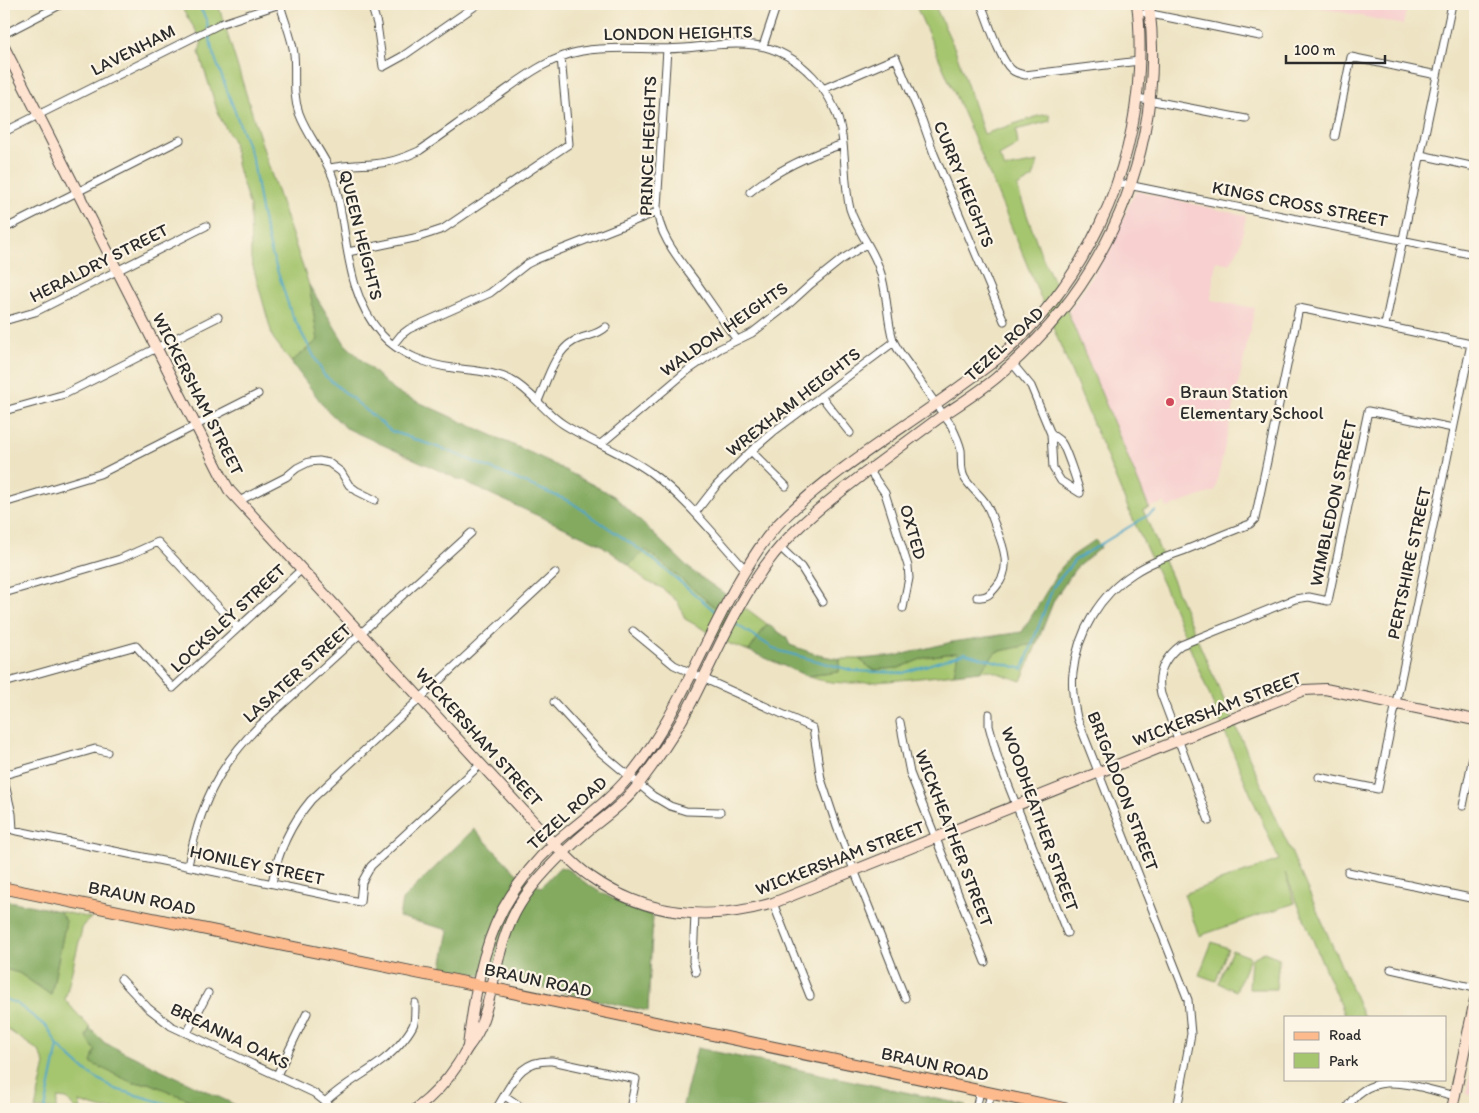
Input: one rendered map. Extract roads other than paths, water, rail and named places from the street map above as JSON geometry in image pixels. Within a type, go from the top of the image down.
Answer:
[{"type":"main road","name":"TEZEL ROAD","points":[[468,1046],[477,985],[486,950],[504,908],[535,863],[554,844],[612,795],[629,776],[671,714],[745,569],[782,520],[825,482],[1002,355],[1031,326],[1062,290],[1084,256],[1100,227],[1118,183],[1132,132],[1138,98],[1137,8]]},
{"type":"main road","name":"TEZEL ROAD","points":[[416,1109],[447,1080],[468,1046],[476,1038],[483,1022],[504,937],[520,904],[544,873],[639,784],[679,724],[757,578],[780,547],[796,529],[837,494],[995,379],[1038,339],[1082,283],[1110,235],[1143,146],[1150,101],[1153,57],[1150,9]]},
{"type":"main road","name":"WICKERSHAM STREET","points":[[4,47],[224,481],[239,501],[554,844],[590,877],[629,899],[651,907],[695,914],[734,913],[773,903],[1304,690],[1325,689],[1396,702],[1475,720]]},
{"type":"main road","name":"BRAUN ROAD","points":[[4,888],[1066,1109]]},
{"type":"main road","points":[[1452,1109],[1475,1000]]},
{"type":"street","points":[[4,34],[62,4]]},
{"type":"street","name":"LAVENHAM","points":[[4,132],[220,24],[280,4]]},
{"type":"street","name":"QUEEN HEIGHTS","points":[[280,4],[294,50],[294,93],[299,113],[305,127],[330,168],[338,194],[348,252],[361,304],[382,335],[393,345],[427,362],[454,369],[482,371],[502,376],[521,386],[560,422],[602,443],[650,472],[695,513],[745,569]]},
{"type":"street","points":[[371,4],[377,24],[383,68],[478,4]]},
{"type":"street","points":[[763,46],[777,4]]},
{"type":"street","points":[[981,4],[1004,61],[1010,69],[1019,74],[1025,75],[1139,61]]},
{"type":"street","points":[[1385,325],[1452,4]]},
{"type":"street","points":[[1137,8],[1150,9],[1260,36]]},
{"type":"street","name":"LONDON HEIGHTS","points":[[330,168],[386,163],[408,156],[419,151],[532,71],[561,57],[594,49],[666,49],[730,44],[763,46],[796,62],[813,76],[823,89],[837,115],[843,144],[845,184],[850,210],[880,268],[894,342],[957,438],[961,450],[964,476],[987,505],[1006,554],[1004,573],[999,584],[984,598],[977,597]]},
{"type":"street","name":"PRINCE HEIGHTS","points":[[666,49],[657,212],[661,227],[670,244],[737,340]]},
{"type":"street","points":[[348,252],[443,230],[569,144],[561,57]]},
{"type":"street","points":[[1334,136],[1351,57],[1437,75]]},
{"type":"street","name":"CURRY HEIGHTS","points":[[823,89],[896,58],[1004,321]]},
{"type":"street","points":[[1138,98],[1246,119]]},
{"type":"street","points":[[4,229],[180,140]]},
{"type":"street","points":[[750,192],[797,161],[843,144]]},
{"type":"street","points":[[1421,155],[1475,167]]},
{"type":"street","name":"KINGS CROSS STREET","points":[[1118,183],[1475,255]]},
{"type":"street","points":[[393,345],[409,329],[490,293],[527,264],[657,212]]},
{"type":"street","name":"HERALDRY STREET","points":[[4,322],[29,314],[206,226]]},
{"type":"street","name":"WALDON HEIGHTS","points":[[602,443],[704,358],[752,333],[834,266],[866,244]]},
{"type":"street","name":"BRIGADOON STREET","points":[[1177,1109],[1191,1040],[1188,1000],[1077,718],[1072,689],[1074,660],[1086,626],[1109,594],[1133,574],[1158,560],[1250,524],[1255,519],[1298,308],[1385,325]]},
{"type":"street","points":[[4,411],[64,394],[218,317]]},
{"type":"street","name":"PERTSHIRE STREET","points":[[1319,777],[1378,789],[1471,344],[1385,325]]},
{"type":"street","points":[[538,401],[558,356],[564,349],[574,342],[597,334],[606,327]]},
{"type":"street","name":"WREXHAM HEIGHTS","points":[[695,513],[716,486],[752,451],[821,396],[894,342]]},
{"type":"street","points":[[1012,364],[1031,386],[1051,434],[1053,468],[1061,481],[1080,493],[1078,482],[1065,450],[1061,442],[1051,434]]},
{"type":"street","points":[[4,503],[95,476],[258,394]]},
{"type":"street","points":[[821,396],[850,433]]},
{"type":"street","name":"WIMBLEDON STREET","points":[[1179,739],[1160,690],[1159,681],[1162,668],[1171,653],[1181,645],[1295,599],[1308,597],[1328,601],[1368,411],[1453,428]]},
{"type":"street","points":[[752,451],[786,486]]},
{"type":"street","points":[[239,501],[286,477],[297,468],[309,462],[319,461],[328,463],[341,472],[349,485],[375,500]]},
{"type":"street","name":"OXTED","points":[[869,470],[885,493],[908,566],[909,578],[903,608]]},
{"type":"street","name":"LASATER STREET","points":[[188,866],[200,816],[209,794],[220,773],[234,754],[260,725],[472,533]]},
{"type":"street","points":[[4,593],[120,559],[158,542],[238,628]]},
{"type":"street","points":[[780,547],[801,567],[823,602]]},
{"type":"street","name":"LOCKSLEY STREET","points":[[4,683],[136,646],[173,688],[302,569]]},
{"type":"street","points":[[272,883],[279,853],[292,825],[319,792],[555,573]]},
{"type":"street","points":[[720,616],[732,623]]},
{"type":"street","points":[[633,631],[668,662],[812,728],[821,779],[837,827],[905,998]]},
{"type":"street","points":[[554,702],[599,751],[653,796],[670,806],[694,812],[720,812]]},
{"type":"street","name":"WOODHEATHER STREET","points":[[989,714],[989,726],[993,744],[1067,933]]},
{"type":"street","name":"WICKHEATHER STREET","points":[[900,722],[910,773],[985,962]]},
{"type":"street","points":[[1179,739],[1209,821]]},
{"type":"street","points":[[1463,806],[1475,748]]},
{"type":"street","points":[[4,774],[95,749],[107,752]]},
{"type":"street","name":"HONILEY STREET","points":[[4,780],[13,830],[360,902],[362,882],[374,862],[481,764]]},
{"type":"street","points":[[1348,872],[1475,899]]},
{"type":"street","points":[[773,903],[810,996]]},
{"type":"street","points":[[695,914],[692,961],[696,972]]},
{"type":"street","points":[[1391,969],[1475,988]]},
{"type":"street","name":"BREANNA OAKS","points":[[121,979],[158,1017],[314,1093],[334,1109]]},
{"type":"street","points":[[188,1033],[208,993]]},
{"type":"street","points":[[326,1101],[335,1093],[377,1066],[396,1050],[410,1031],[414,1022],[415,1003]]},
{"type":"street","points":[[277,1075],[307,1013]]},
{"type":"street","points":[[496,1109],[524,1067],[532,1062],[542,1060],[636,1079],[630,1109]]},
{"type":"street","points":[[1346,1109],[1357,1094],[1369,1086],[1378,1083],[1396,1083],[1455,1096]]},
{"type":"street","points":[[976,1109],[986,1092]]},
{"type":"street","points":[[986,1092],[987,1109]]},
{"type":"street","points":[[505,1096],[524,1109]]},
{"type":"waterway","points":[[198,4],[207,21],[208,29]]},
{"type":"waterway","points":[[209,33],[212,50],[253,160],[261,210],[271,251],[291,313],[324,375],[391,431],[451,452],[571,502],[649,556],[716,612]]},
{"type":"waterway","points":[[737,625],[776,650],[854,671],[903,673],[965,653],[1023,669],[1053,587],[1075,560],[1155,511]]},
{"type":"waterway","points":[[4,999],[16,1003],[48,1028],[58,1046],[87,1072],[115,1089],[185,1109]]},
{"type":"waterway","points":[[45,1109],[58,1046]]},
{"type":"place","name":"Braun Station Elementary School","points":[[1170,402]]}]
